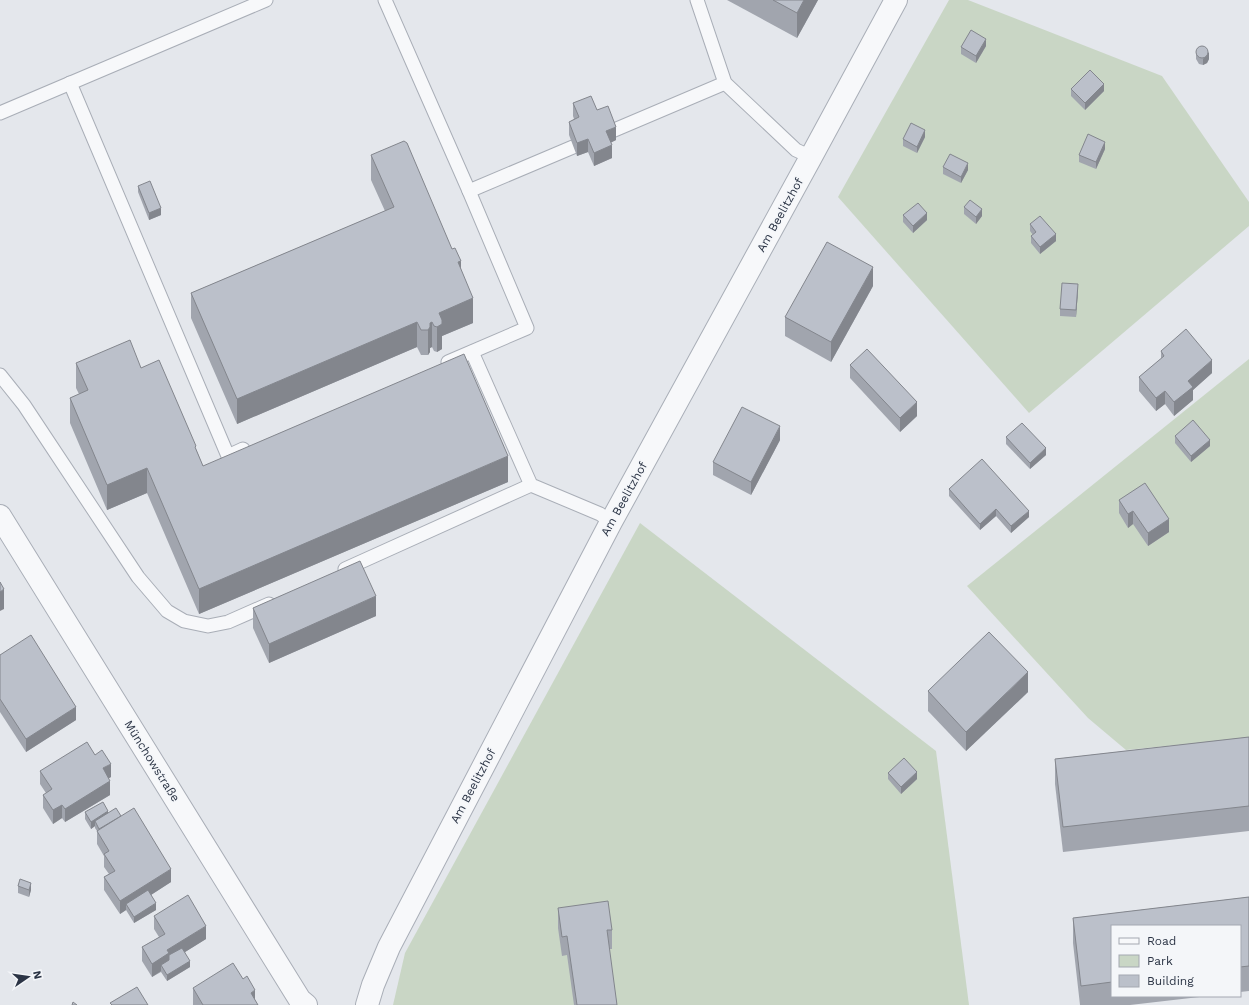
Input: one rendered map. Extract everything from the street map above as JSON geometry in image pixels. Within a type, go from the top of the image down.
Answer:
[{"type":"street","name":"Am Beelitzhof","points":[[367,1005],[388,947],[611,522],[896,0]]},
{"type":"street","name":"Münchowstraße","points":[[0,516],[300,1000],[306,1005]]},
{"type":"lane","points":[[0,113],[266,0]]},
{"type":"lane","points":[[385,0],[469,191],[527,328],[436,367]]},
{"type":"lane","points":[[697,0],[725,82],[796,150],[811,157]]},
{"type":"lane","points":[[612,130],[725,82]]},
{"type":"lane","points":[[70,83],[228,456],[257,443]]},
{"type":"lane","points":[[469,191],[573,147]]},
{"type":"lane","points":[[472,352],[531,486],[600,514],[611,522]]},
{"type":"lane","points":[[0,375],[24,405],[138,577],[167,611],[184,621],[208,626],[228,622],[278,599]]},
{"type":"lane","points":[[336,573],[531,486]]},
{"type":"green space","points":[[949,0],[968,0],[1162,76],[1249,202],[1249,226],[1029,413],[838,197]]},
{"type":"green space","points":[[1249,359],[1249,738],[1126,750],[1088,718],[967,586]]},
{"type":"green space","points":[[640,523],[936,751],[969,1005],[393,1005],[405,953]]},
{"type":"building","points":[[773,0],[804,0],[797,13]]},
{"type":"building","points":[[971,30],[986,39],[976,56],[961,47]]},
{"type":"building","points":[[1202,46],[1206,48],[1208,52],[1206,56],[1202,58],[1198,56],[1196,52],[1198,48]]},
{"type":"building","points":[[1090,70],[1104,84],[1085,103],[1071,89]]},
{"type":"building","points":[[591,96],[597,110],[608,106],[616,127],[606,131],[612,145],[594,153],[588,139],[577,143],[569,122],[579,117],[573,103]]},
{"type":"building","points":[[911,123],[925,130],[917,147],[903,139]]},
{"type":"building","points":[[1088,134],[1105,142],[1096,162],[1079,155]]},
{"type":"building","points":[[404,141],[407,143],[452,249],[455,248],[461,261],[458,262],[473,298],[439,313],[442,324],[437,327],[434,326],[432,322],[430,323],[428,330],[421,330],[417,322],[237,399],[191,293],[394,207],[371,155]]},
{"type":"building","points":[[950,154],[968,163],[961,177],[943,167]]},
{"type":"building","points":[[150,181],[161,208],[149,213],[138,186]]},
{"type":"building","points":[[970,200],[982,209],[976,217],[964,207]]},
{"type":"building","points":[[918,203],[927,213],[913,226],[903,215]]},
{"type":"building","points":[[1040,216],[1056,234],[1040,247],[1031,236],[1036,232],[1030,224]]},
{"type":"building","points":[[827,242],[873,267],[831,342],[785,317]]},
{"type":"building","points":[[1062,283],[1078,284],[1076,310],[1060,309]]},
{"type":"building","points":[[1186,329],[1212,360],[1188,381],[1193,387],[1174,402],[1165,391],[1156,398],[1139,377],[1164,356],[1161,351]]},
{"type":"building","points":[[130,340],[141,368],[159,360],[196,446],[195,447],[203,466],[464,354],[508,456],[199,589],[147,468],[107,485],[70,398],[88,390],[76,363]]},
{"type":"building","points":[[867,349],[917,402],[900,418],[850,365]]},
{"type":"building","points":[[742,407],[780,426],[751,482],[713,462]]},
{"type":"building","points":[[1193,420],[1210,440],[1191,456],[1175,436]]},
{"type":"building","points":[[1022,423],[1046,448],[1030,463],[1006,437]]},
{"type":"building","points":[[982,459],[1029,511],[1011,526],[996,509],[980,524],[949,489]]},
{"type":"building","points":[[1145,483],[1169,519],[1148,533],[1133,511],[1128,514],[1119,500]]},
{"type":"building","points":[[360,561],[376,596],[269,644],[253,608]]},
{"type":"building","points":[[0,582],[4,589],[0,592]]},
{"type":"building","points":[[989,632],[1028,672],[966,732],[928,691]]},
{"type":"building","points":[[31,635],[76,707],[26,739],[0,699],[0,655]]},
{"type":"building","points":[[1249,737],[1249,806],[1063,827],[1055,759]]},
{"type":"building","points":[[87,742],[95,755],[102,750],[111,764],[103,768],[110,781],[65,809],[62,805],[53,810],[43,795],[52,789],[40,771]]},
{"type":"building","points":[[904,758],[917,772],[901,787],[888,773]]},
{"type":"building","points":[[103,802],[108,811],[91,822],[85,812]]},
{"type":"building","points":[[116,808],[121,816],[99,829],[95,821]]},
{"type":"building","points":[[134,808],[171,869],[120,901],[104,877],[115,871],[104,854],[109,851],[97,831]]},
{"type":"building","points":[[20,879],[31,883],[29,890],[18,886]]},
{"type":"building","points":[[148,890],[156,903],[134,917],[126,904]]},
{"type":"building","points":[[188,895],[206,926],[167,950],[169,953],[152,964],[142,947],[165,934],[154,916]]},
{"type":"building","points":[[1249,897],[1249,966],[1241,967],[1241,925],[1111,925],[1111,982],[1081,986],[1073,918]]},
{"type":"building","points":[[608,901],[612,930],[607,930],[617,1005],[577,1005],[567,936],[562,937],[558,908]]},
{"type":"building","points":[[182,948],[190,961],[167,975],[161,965],[169,960],[169,955]]},
{"type":"building","points":[[233,963],[243,979],[247,976],[255,990],[251,993],[258,1005],[203,1005],[193,988]]},
{"type":"building","points":[[137,987],[148,1005],[112,1005],[110,1003]]}]
